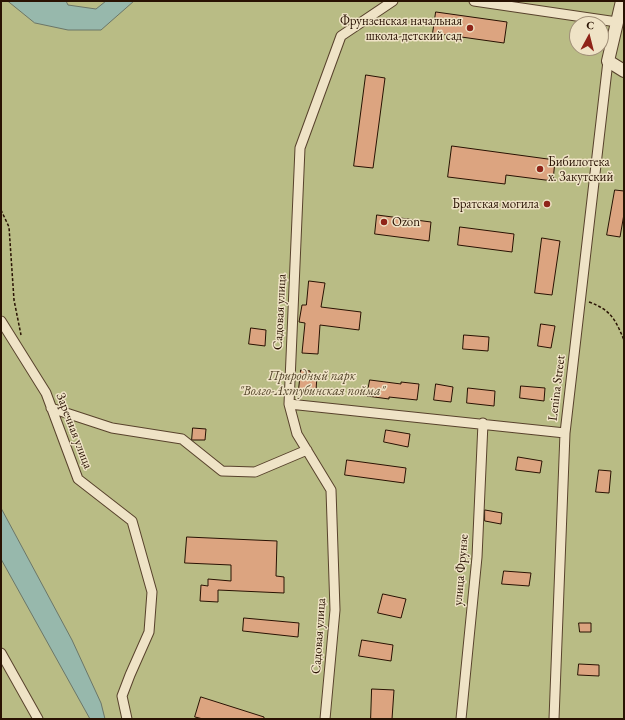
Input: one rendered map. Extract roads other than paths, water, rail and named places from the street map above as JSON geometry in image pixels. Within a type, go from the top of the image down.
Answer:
[{"type":"street","name":"Садовая улица","points":[[325,719],[335,610],[331,490],[297,434],[289,404],[300,148],[341,36],[393,1]]},
{"type":"street","points":[[474,1],[617,22]]},
{"type":"street","points":[[622,1],[608,61],[624,71]]},
{"type":"street","name":"Lenina Street","points":[[554,719],[565,433],[608,61]]},
{"type":"street","name":"Заречная улица","points":[[1,321],[46,393],[78,479],[132,521],[152,592],[149,632],[122,696],[127,719]]},
{"type":"street","points":[[289,404],[565,433]]},
{"type":"street","points":[[51,408],[112,428],[182,439],[222,471],[255,472],[307,450]]},
{"type":"street","name":"улица Фрунзе","points":[[461,719],[476,557],[483,424]]},
{"type":"street","points":[[1,653],[38,719]]},
{"type":"water","points":[[8,1],[66,1],[68,5],[96,9],[106,1],[134,1],[101,30],[68,30],[35,23]]},
{"type":"water","points":[[1,508],[72,640],[101,703],[105,719],[90,719],[1,559]]},
{"type":"place","name":"Фрунзенская начальная школа-детский сад","points":[[470,28]]},
{"type":"place","name":"Бибилотека х. Закутский","points":[[540,169]]},
{"type":"place","name":"Братская могила","points":[[547,204]]},
{"type":"place","name":"Ozon","points":[[384,222]]},
{"type":"park label","name":"Природный парк \"Волго-Ахтубинская пойма\"","points":[[312,384]]}]
